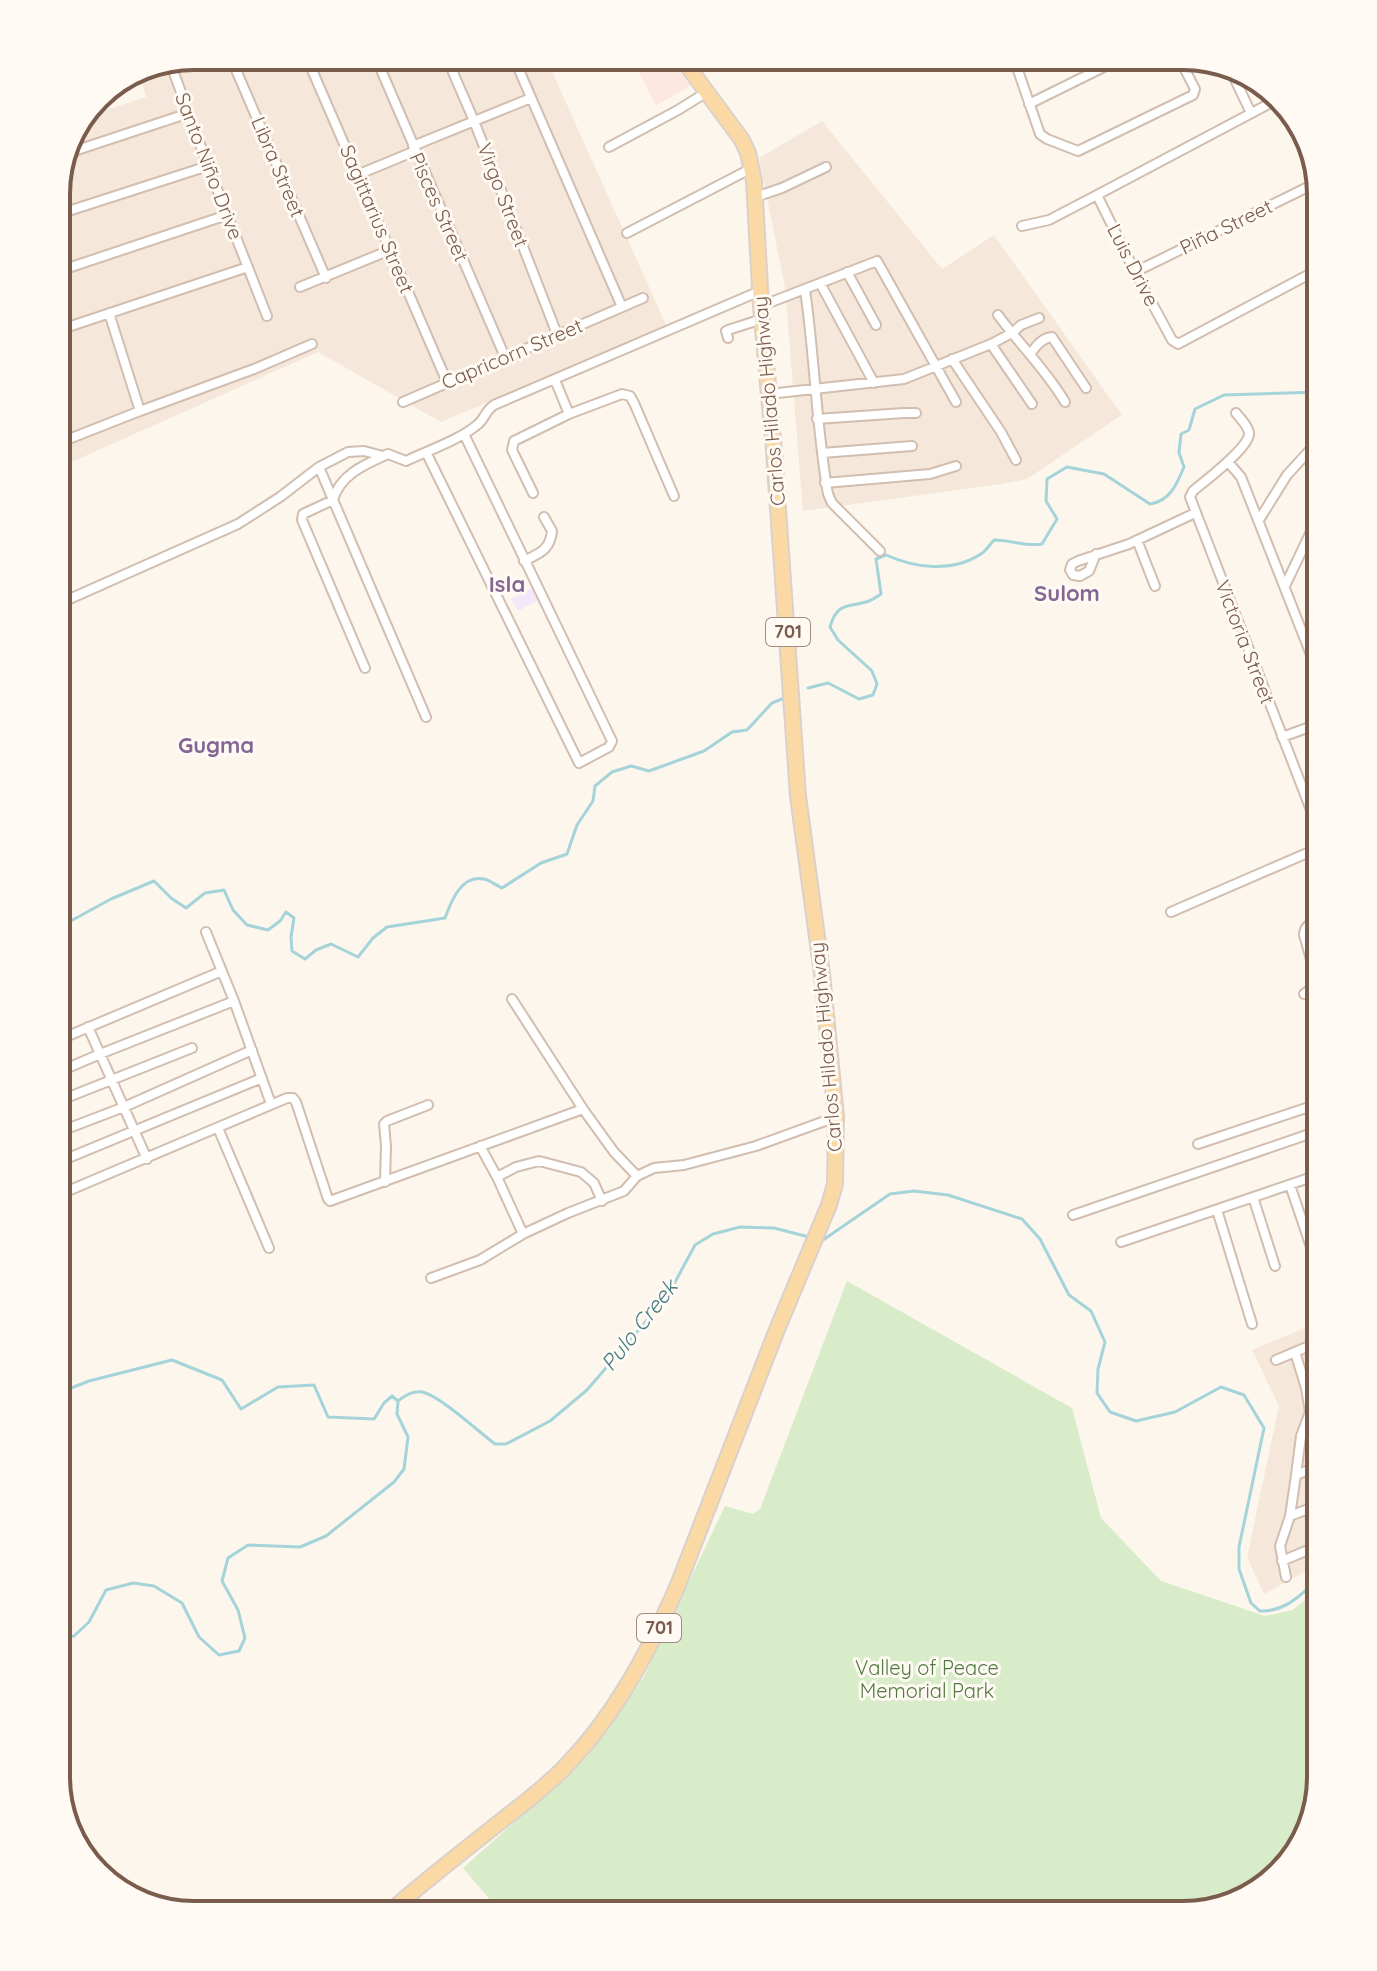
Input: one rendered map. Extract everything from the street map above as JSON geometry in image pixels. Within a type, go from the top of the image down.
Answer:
[{"type":"main road","name":"Carlos Hilado Highway","points":[[401,1901],[542,1789],[587,1743],[618,1700],[647,1652],[678,1585],[770,1346],[821,1227],[835,1184],[836,1117],[822,974],[798,796],[752,168],[742,140],[690,70]]},
{"type":"street","name":"Libra Street","points":[[236,70],[326,278]]},
{"type":"street","name":"Sagittarius Street","points":[[312,70],[447,382]]},
{"type":"street","name":"Pisces Street","points":[[381,70],[505,357]]},
{"type":"street","name":"Virgo Street","points":[[452,70],[557,334]]},
{"type":"street","points":[[519,70],[622,307]]},
{"type":"street","points":[[1018,70],[1038,131],[1043,136],[1082,151],[1193,95],[1195,89],[1185,70]]},
{"type":"street","points":[[1029,104],[1098,70]]},
{"type":"street","name":"Santo Niño Drive","points":[[174,72],[267,316]]},
{"type":"street","points":[[1236,82],[1251,113]]},
{"type":"street","points":[[609,147],[707,92]]},
{"type":"street","points":[[357,175],[531,98]]},
{"type":"street","points":[[1022,226],[1049,220],[1268,104]]},
{"type":"street","points":[[79,149],[189,113]]},
{"type":"street","points":[[70,210],[208,166]]},
{"type":"street","points":[[755,197],[826,167]]},
{"type":"street","points":[[627,233],[752,168]]},
{"type":"street","name":"Piña Street","points":[[1135,272],[1307,188]]},
{"type":"street","name":"Luis Drive","points":[[1097,195],[1135,272],[1172,340],[1178,344],[1307,275]]},
{"type":"street","points":[[70,267],[227,215]]},
{"type":"street","points":[[300,287],[390,250]]},
{"type":"street","points":[[365,668],[301,517],[306,511],[333,500],[338,487],[353,472],[388,454],[406,461],[426,452],[480,423],[489,408],[555,380],[805,290],[876,260],[956,402]]},
{"type":"street","points":[[70,326],[248,267]]},
{"type":"street","points":[[847,272],[876,325]]},
{"type":"street","points":[[820,283],[874,383]]},
{"type":"street","points":[[805,290],[825,483],[832,503],[880,551]]},
{"type":"street","name":"Capricorn Street","points":[[403,402],[643,298]]},
{"type":"street","points":[[728,338],[726,331],[761,305]]},
{"type":"street","points":[[109,313],[140,411]]},
{"type":"street","points":[[998,315],[1031,353],[1065,402]]},
{"type":"street","points":[[769,394],[904,379],[991,344],[1021,325],[1039,318]]},
{"type":"street","points":[[1031,353],[1037,344],[1052,337],[1086,388]]},
{"type":"street","points":[[70,438],[312,344]]},
{"type":"street","points":[[991,344],[1032,404]]},
{"type":"street","points":[[952,359],[1016,460]]},
{"type":"street","points":[[555,380],[569,414]]},
{"type":"street","points":[[533,493],[512,450],[512,443],[569,414],[622,394],[630,396],[674,496]]},
{"type":"street","points":[[817,419],[916,413]]},
{"type":"street","points":[[1096,554],[1137,540],[1195,513],[1190,497],[1193,491],[1228,462],[1249,434],[1236,413]]},
{"type":"street","points":[[426,452],[579,763],[609,747],[612,741],[464,434]]},
{"type":"street","points":[[822,453],[912,446]]},
{"type":"street","points":[[70,599],[238,524],[319,467],[348,452],[357,450],[383,456]]},
{"type":"street","points":[[1259,520],[1287,475],[1307,453]]},
{"type":"street","points":[[1228,462],[1241,477],[1307,643]]},
{"type":"street","points":[[825,483],[930,474],[956,466]]},
{"type":"street","points":[[319,467],[426,717]]},
{"type":"street","name":"Victoria Street","points":[[1195,513],[1307,800]]},
{"type":"street","points":[[524,561],[549,546],[552,531],[544,517]]},
{"type":"street","points":[[1137,540],[1155,586]]},
{"type":"street","points":[[1285,586],[1307,540]]},
{"type":"street","points":[[1282,737],[1307,728]]},
{"type":"street","points":[[1171,912],[1307,853]]},
{"type":"street","points":[[1307,926],[1304,930],[1307,946]]},
{"type":"street","points":[[206,932],[271,1104]]},
{"type":"street","points":[[70,1035],[222,971]]},
{"type":"street","points":[[512,999],[583,1109],[614,1152],[637,1176]]},
{"type":"street","points":[[70,1067],[234,1001]]},
{"type":"street","points":[[88,1027],[147,1159]]},
{"type":"street","points":[[70,1097],[192,1048]]},
{"type":"street","points":[[70,1128],[252,1050]]},
{"type":"street","points":[[70,1157],[262,1078]]},
{"type":"street","points":[[70,1190],[287,1098],[293,1098],[296,1102],[328,1199],[334,1201],[583,1109]]},
{"type":"street","points":[[385,1182],[384,1124],[428,1105]]},
{"type":"street","points":[[1198,1144],[1307,1108]]},
{"type":"street","points":[[431,1278],[480,1260],[523,1234],[624,1191],[637,1176],[654,1168],[684,1165],[756,1146],[836,1117]]},
{"type":"street","points":[[218,1128],[269,1248]]},
{"type":"street","points":[[1073,1215],[1307,1135]]},
{"type":"street","points":[[480,1146],[523,1234]]},
{"type":"street","points":[[497,1177],[516,1167],[539,1161],[581,1172],[594,1183],[602,1201]]},
{"type":"street","points":[[1121,1242],[1307,1179]]},
{"type":"street","points":[[1290,1185],[1307,1235]]},
{"type":"street","points":[[1253,1197],[1275,1266]]},
{"type":"street","points":[[1217,1210],[1252,1324]]},
{"type":"street","points":[[1276,1360],[1307,1347]]},
{"type":"street","points":[[1295,1352],[1307,1394]]},
{"type":"street","points":[[1286,1577],[1280,1546],[1290,1516],[1301,1436],[1307,1420]]},
{"type":"street","points":[[1301,1436],[1307,1434]]},
{"type":"street","points":[[1296,1475],[1307,1471]]},
{"type":"street","points":[[1290,1516],[1307,1509]]},
{"type":"street","points":[[1282,1561],[1307,1550]]},
{"type":"shaded area","points":[[194,70],[551,70],[667,327],[441,422],[318,352],[70,463],[70,186],[74,162],[83,139],[103,111],[146,97],[142,83],[170,72]]},
{"type":"shaded area","points":[[678,70],[690,86],[656,106],[639,72]]},
{"type":"shaded area","points":[[822,121],[942,269],[994,235],[1122,415],[1027,479],[803,511],[785,288],[759,158]]},
{"type":"shaded area","points":[[534,587],[540,599],[518,611],[511,599]]},
{"type":"shaded area","points":[[1307,1327],[1307,1571],[1264,1594],[1247,1557],[1279,1406],[1252,1350]]},
{"type":"green space","name":"Valley of Peace Memorial Park","points":[[847,1281],[1072,1408],[1101,1518],[1161,1581],[1265,1616],[1293,1610],[1307,1598],[1306,1793],[1298,1825],[1290,1839],[1271,1865],[1259,1875],[1231,1892],[1199,1900],[491,1901],[463,1868],[587,1757],[643,1678],[725,1506],[753,1514],[760,1509]]},
{"type":"waterway","points":[[808,688],[828,683],[859,699],[873,695],[877,684],[872,671],[838,640],[830,627],[840,609],[869,601],[881,594],[876,559],[886,555],[909,563],[946,566],[970,560],[981,554],[994,540],[1042,544],[1057,519],[1046,501],[1047,479],[1067,467],[1104,474],[1150,504],[1157,502],[1172,491],[1179,480],[1184,467],[1179,453],[1181,434],[1189,430],[1195,409],[1224,395],[1307,392]]},
{"type":"waterway","points":[[70,921],[154,881],[186,908],[205,893],[224,890],[233,910],[247,925],[268,930],[286,912],[294,918],[292,951],[305,959],[331,944],[358,957],[373,938],[387,927],[445,918],[458,891],[469,881],[484,879],[502,888],[541,863],[567,854],[577,825],[593,801],[595,786],[612,772],[631,766],[649,771],[704,751],[732,732],[747,730],[772,703],[782,699]]},
{"type":"waterway","name":"Pulo Creek","points":[[820,1240],[890,1194],[914,1191],[948,1195],[1022,1219],[1040,1239],[1069,1295],[1091,1311],[1105,1342],[1098,1369],[1097,1393],[1110,1412],[1136,1421],[1175,1412],[1221,1387],[1244,1395],[1264,1428],[1239,1547],[1239,1569],[1251,1603],[1260,1611],[1286,1605],[1307,1589]]},
{"type":"waterway","name":"Pulo Creek","points":[[70,1637],[89,1622],[106,1590],[133,1583],[154,1586],[182,1603],[199,1637],[219,1655],[239,1651],[245,1638],[238,1610],[222,1581],[228,1558],[248,1545],[300,1547],[326,1536],[394,1482],[404,1469],[408,1437],[397,1414],[398,1401],[409,1394],[422,1392],[448,1407],[495,1444],[506,1444],[550,1421],[587,1390],[667,1297],[695,1245],[713,1234],[740,1227],[774,1228],[809,1237]]},
{"type":"waterway","points":[[70,1388],[172,1360],[222,1380],[241,1409],[278,1387],[314,1385],[328,1417],[374,1419],[392,1396],[398,1401]]},
{"type":"district","name":"Isla","points":[[507,584]]},
{"type":"district","name":"Sulom","points":[[1067,593]]},
{"type":"district","name":"Gugma","points":[[216,745]]}]
